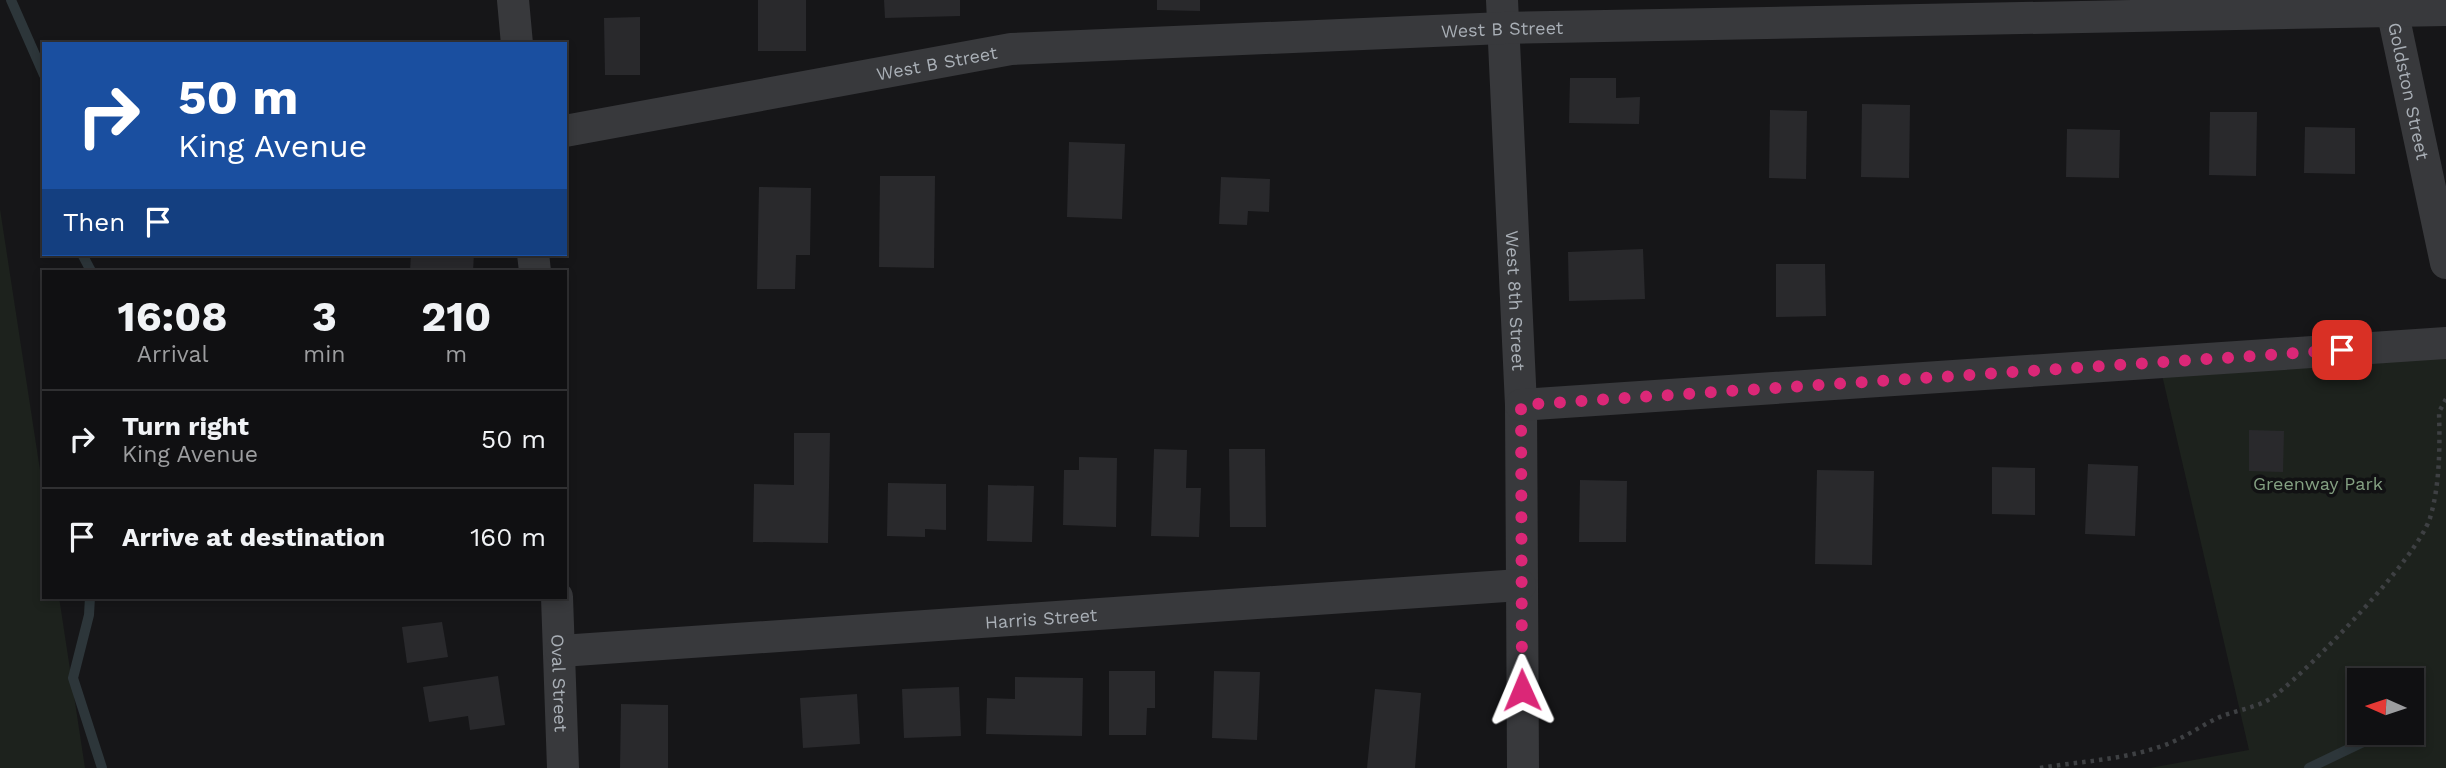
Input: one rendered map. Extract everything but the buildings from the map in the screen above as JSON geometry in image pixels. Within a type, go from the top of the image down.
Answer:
[{"type":"street","points":[[513,0],[517,42]]},
{"type":"street","name":"West B Street","points":[[567,131],[1011,49],[1502,14],[2391,4],[2446,9]]},
{"type":"street","name":"Goldston Street","points":[[2391,4],[2446,263]]},
{"type":"street","name":"West 8th Street","points":[[1502,14],[1521,405],[1523,768]]},
{"type":"street","points":[[1521,405],[2446,343]]},
{"type":"street","name":"Harris Street","points":[[561,651],[1520,586]]},
{"type":"street","name":"Oval Street","points":[[557,599],[563,768]]},
{"type":"path","points":[[2040,768],[2112,760],[2167,744],[2222,716],[2253,707],[2275,695],[2344,628],[2410,554],[2423,534],[2434,503],[2439,412],[2446,399]]},
{"type":"green space","points":[[0,209],[42,483],[42,599],[59,599],[85,768],[0,768]]},
{"type":"green space","name":"Greenway Park","points":[[2446,343],[2446,768],[2150,768],[2249,750],[2159,362]]},
{"type":"waterway","points":[[11,0],[42,70]]},
{"type":"waterway","points":[[83,256],[90,270]]},
{"type":"waterway","points":[[90,599],[89,615],[73,678],[102,768]]},
{"type":"waterway","points":[[2309,768],[2355,746]]},
{"type":"route","points":[[1522,690],[1521,405],[2342,350]]}]
